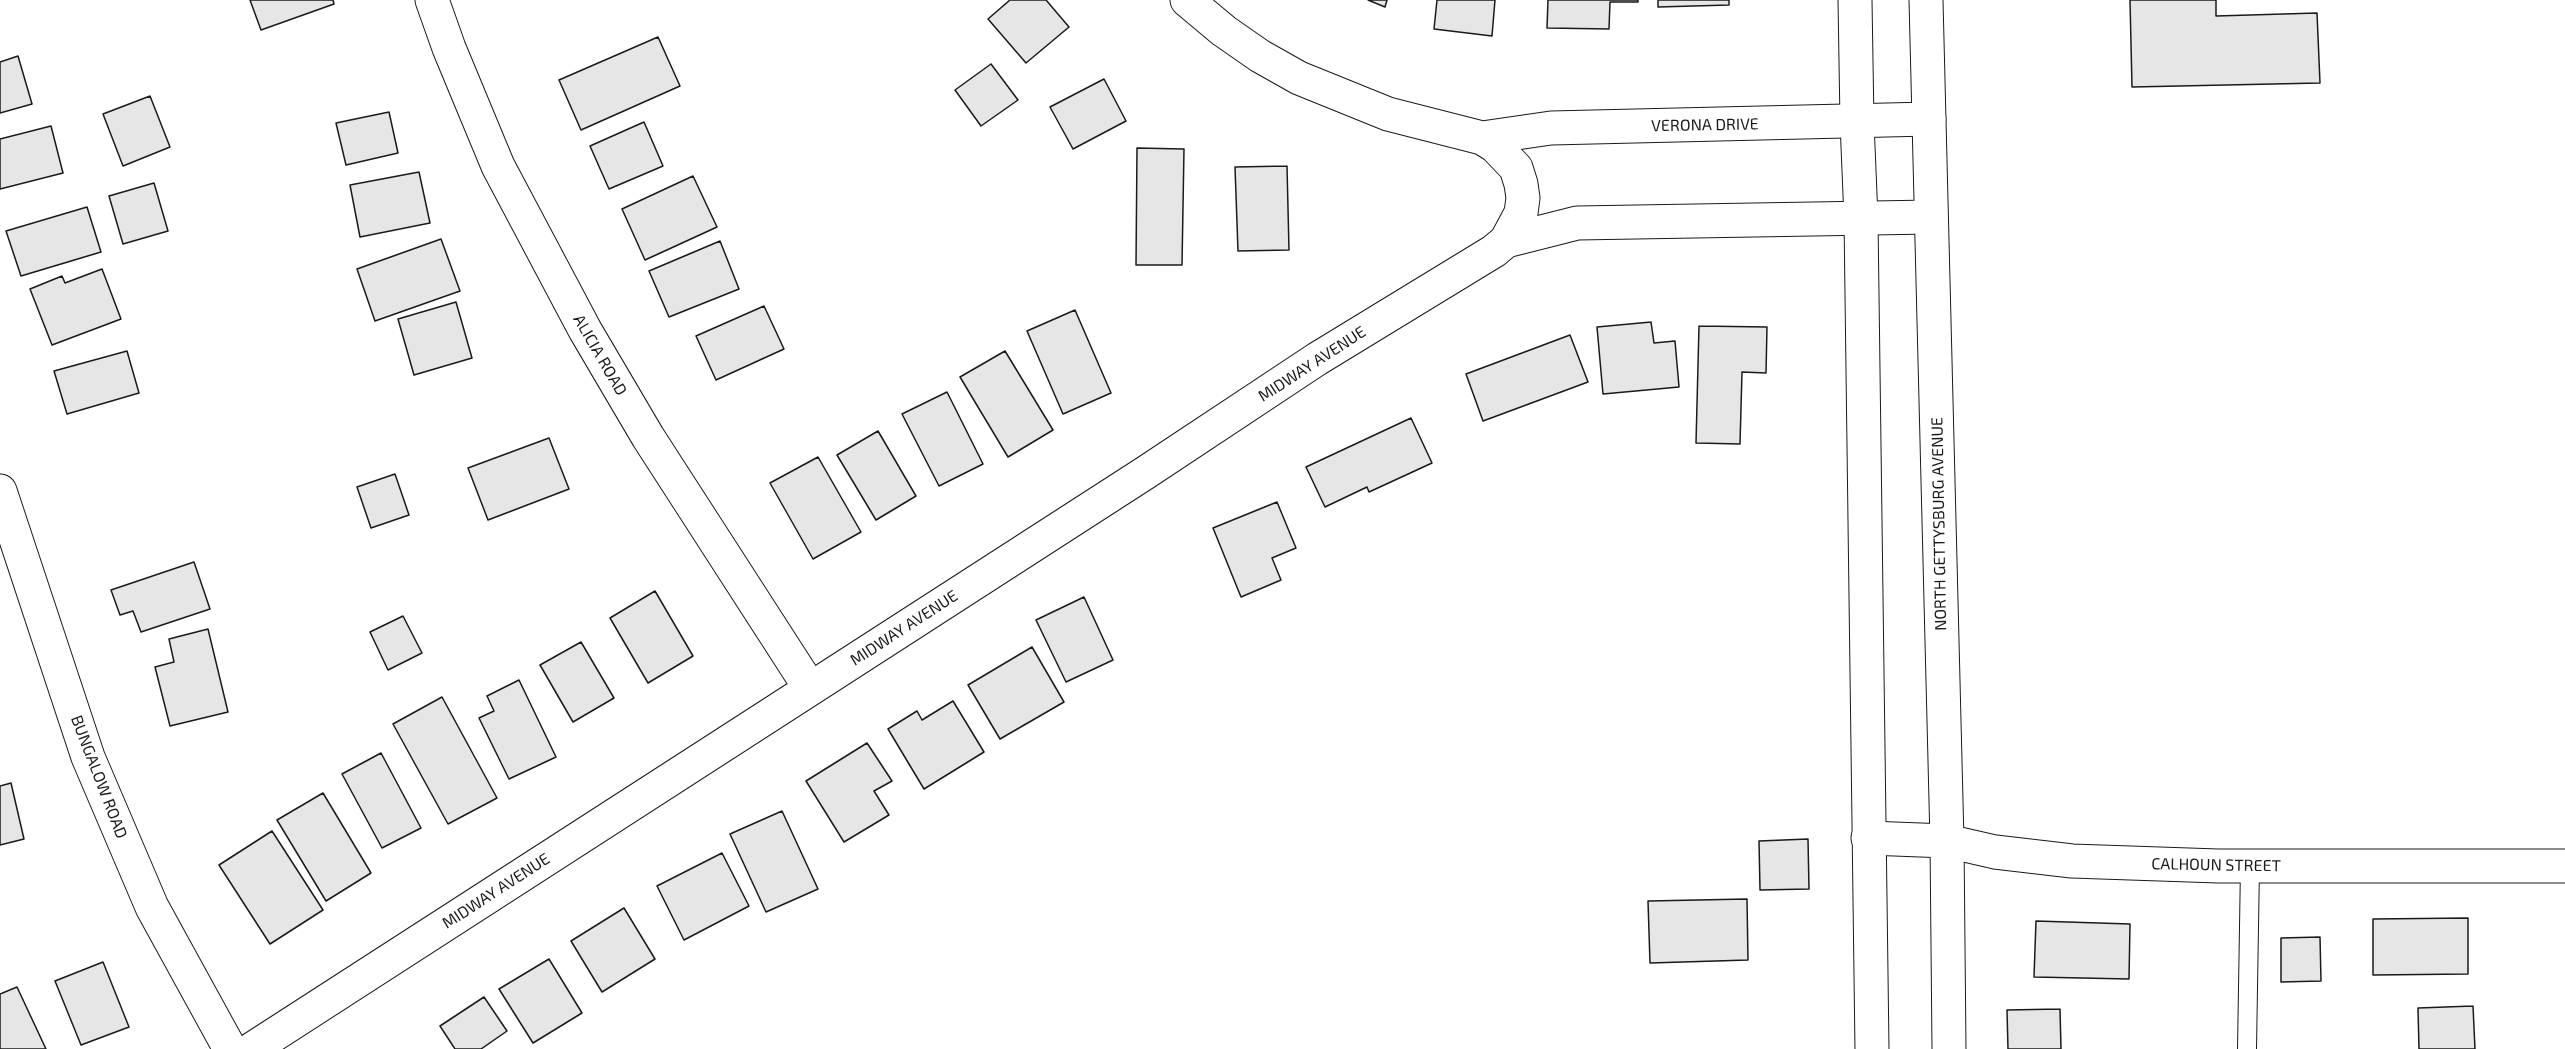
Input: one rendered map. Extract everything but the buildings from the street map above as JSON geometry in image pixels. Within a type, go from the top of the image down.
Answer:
[{"type":"street","name":"ALICIA ROAD","points":[[432,0],[449,48],[498,166],[585,330],[648,437],[810,688]]},
{"type":"street","name":"VERONA DRIVE","points":[[1187,0],[1242,44],[1299,78],[1397,117],[1482,138],[1507,156],[1516,168],[1521,184]]},
{"type":"street","points":[[1856,0],[1872,1049]]},
{"type":"street","name":"NORTH GETTYSBURG AVENUE","points":[[1926,0],[1947,841],[1949,1049]]},
{"type":"street","name":"VERONA DRIVE","points":[[1482,138],[1551,128],[1857,122],[1929,118]]},
{"type":"street","name":"MIDWAY AVENUE","points":[[252,1049],[1173,455],[1317,359],[1494,251],[1506,241],[1521,213],[1521,184]]},
{"type":"street","points":[[1506,241],[1577,223],[1931,217]]},
{"type":"street","name":"BUNGALOW ROAD","points":[[0,492],[88,757],[152,907],[230,1049]]},
{"type":"street","name":"CALHOUN STREET","points":[[1868,838],[1947,841],[1995,852],[2072,861],[2250,866],[2565,866]]},
{"type":"lane","points":[[2247,1049],[2250,866]]}]
